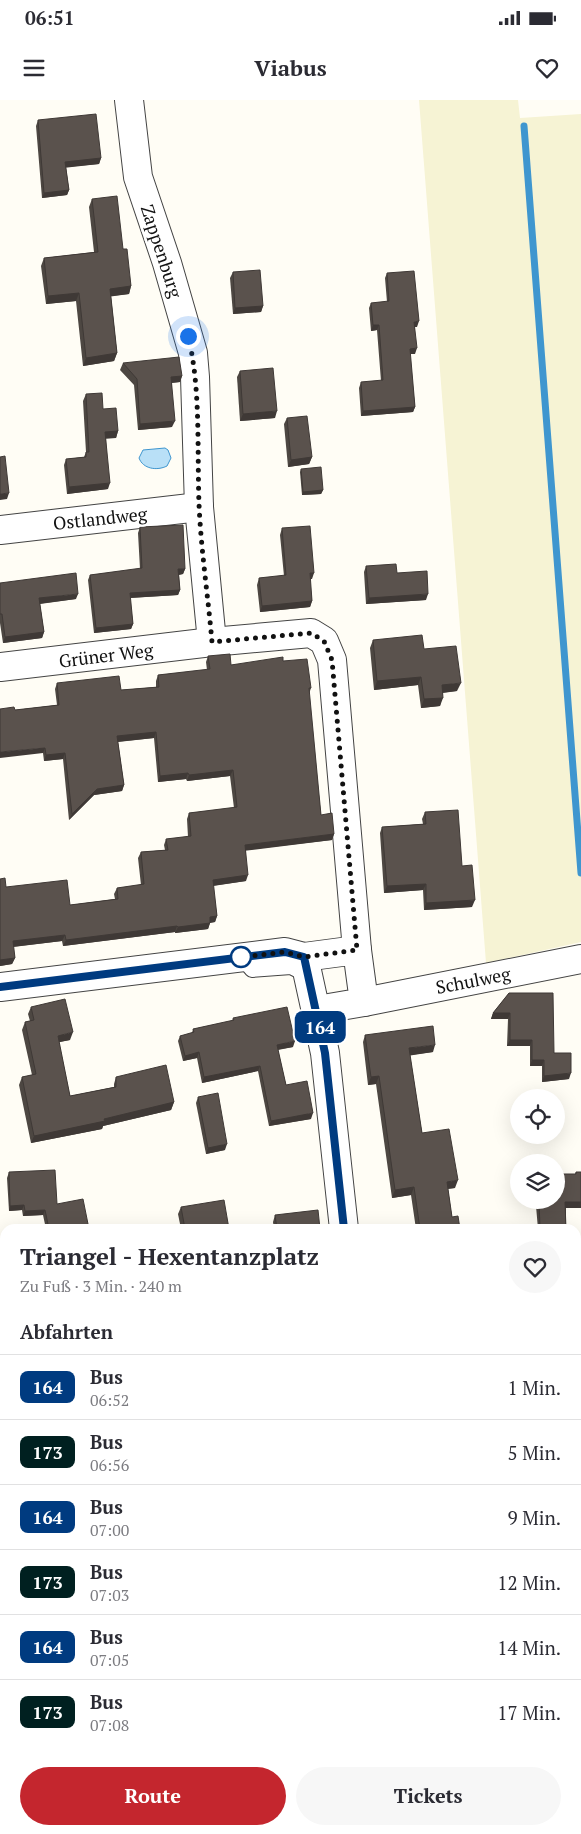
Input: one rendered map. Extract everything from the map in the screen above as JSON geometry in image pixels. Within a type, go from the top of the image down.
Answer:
[{"type":"street","name":"Zappenburg","points":[[129,100],[138,177],[167,263],[192,353],[195,378],[199,507],[212,642]]},
{"type":"street","name":"Ostlandweg","points":[[0,530],[199,507]]},
{"type":"street","name":"Grüner Weg","points":[[0,668],[212,642],[311,633],[324,641],[332,660],[357,950],[364,1002]]},
{"type":"street","points":[[305,966],[357,950]]},
{"type":"street","points":[[0,987],[285,952],[305,966],[317,1010],[325,1053],[343,1224]]},
{"type":"street","name":"Schulweg","points":[[317,1010],[581,958]]},
{"type":"shaded area","points":[[419,100],[518,100],[520,118],[581,114],[581,942],[486,963]]},
{"type":"water","points":[[165,448],[168,450],[171,458],[167,466],[163,468],[147,467],[139,458],[143,450]]},
{"type":"building","points":[[96,114],[101,158],[65,162],[69,190],[44,193],[38,120]]},
{"type":"building","points":[[117,196],[123,249],[127,249],[131,286],[110,289],[117,353],[86,358],[79,293],[48,296],[44,258],[98,252],[92,199]]},
{"type":"building","points":[[260,270],[263,306],[235,308],[233,272]]},
{"type":"building","points":[[414,271],[419,321],[414,322],[417,348],[410,349],[415,407],[363,411],[361,382],[383,380],[379,325],[373,325],[371,303],[389,301],[387,273]]},
{"type":"building","points":[[179,357],[182,376],[171,377],[175,421],[140,424],[137,379],[123,363]]},
{"type":"building","points":[[273,368],[277,411],[243,414],[240,371]]},
{"type":"building","points":[[102,393],[103,409],[116,408],[118,431],[105,432],[110,483],[69,487],[66,459],[86,457],[86,452],[89,452],[86,394]]},
{"type":"building","points":[[307,416],[312,457],[291,460],[287,418]]},
{"type":"building","points":[[5,456],[9,493],[0,494],[0,457]]},
{"type":"building","points":[[321,467],[323,490],[303,492],[301,469]]},
{"type":"building","points":[[183,525],[185,569],[178,569],[180,590],[130,593],[133,624],[96,628],[90,575],[142,568],[140,527]]},
{"type":"building","points":[[310,526],[314,573],[310,573],[312,601],[262,606],[259,578],[286,575],[282,528]]},
{"type":"building","points":[[396,564],[397,573],[427,571],[428,594],[369,598],[366,566]]},
{"type":"building","points":[[76,573],[78,594],[39,598],[44,632],[5,637],[2,614],[0,614],[0,583]]},
{"type":"building","points":[[422,635],[424,649],[456,646],[461,683],[442,685],[443,698],[424,699],[421,677],[377,681],[373,640]]},
{"type":"building","points":[[230,654],[231,665],[283,657],[283,661],[307,659],[321,815],[332,813],[334,834],[245,845],[248,875],[213,880],[217,916],[210,917],[210,923],[66,940],[65,935],[13,941],[15,958],[0,960],[0,879],[5,878],[6,887],[67,880],[70,905],[118,899],[117,888],[144,884],[141,852],[168,850],[166,839],[191,836],[189,813],[237,807],[233,770],[160,776],[156,732],[117,736],[124,785],[97,789],[72,814],[65,753],[46,755],[45,748],[0,752],[0,709],[14,707],[15,710],[59,705],[57,683],[119,676],[121,690],[159,687],[158,675],[210,669],[208,656]]},
{"type":"building","points":[[458,810],[462,866],[472,865],[475,900],[426,903],[426,884],[387,886],[382,827],[426,824],[425,812]]},
{"type":"building","points":[[509,993],[553,993],[554,1053],[571,1053],[571,1073],[544,1076],[544,1060],[532,1060],[532,1040],[510,1040],[510,1013],[493,1013]]},
{"type":"building","points":[[65,999],[73,1032],[58,1036],[70,1096],[116,1087],[116,1077],[166,1065],[174,1102],[104,1119],[105,1121],[34,1136],[22,1077],[36,1074],[25,1022],[34,1020],[31,1007]]},
{"type":"building","points":[[287,1007],[295,1041],[277,1045],[286,1085],[307,1081],[313,1113],[271,1121],[260,1066],[204,1077],[199,1052],[185,1056],[180,1036],[194,1032],[193,1029],[234,1020],[233,1018]]},
{"type":"building","points":[[433,1026],[435,1045],[409,1048],[422,1133],[449,1129],[458,1180],[447,1182],[452,1217],[458,1216],[459,1224],[419,1224],[414,1187],[395,1190],[379,1076],[371,1077],[365,1035]]},
{"type":"building","points":[[218,1093],[227,1144],[208,1148],[198,1097]]},
{"type":"building","points":[[55,1170],[57,1204],[83,1199],[88,1224],[48,1224],[45,1210],[25,1211],[24,1205],[10,1206],[9,1172]]},
{"type":"building","points":[[581,1172],[581,1202],[565,1202],[565,1174]]},
{"type":"building","points":[[224,1200],[228,1224],[184,1224],[181,1207]]},
{"type":"building","points":[[565,1202],[566,1224],[540,1224],[539,1209],[565,1209]]},
{"type":"building","points":[[318,1210],[319,1224],[276,1224],[275,1215]]},
{"type":"waterway","points":[[524,126],[581,873]]},
{"type":"bus line","name":"164","points":[[0,987],[285,952],[304,957],[306,975],[317,1010],[325,1053],[343,1224]]},
{"type":"route","points":[[188,336],[195,378],[199,507],[212,642],[311,633],[324,641],[332,660],[357,950],[304,957],[285,952],[241,957]]}]
